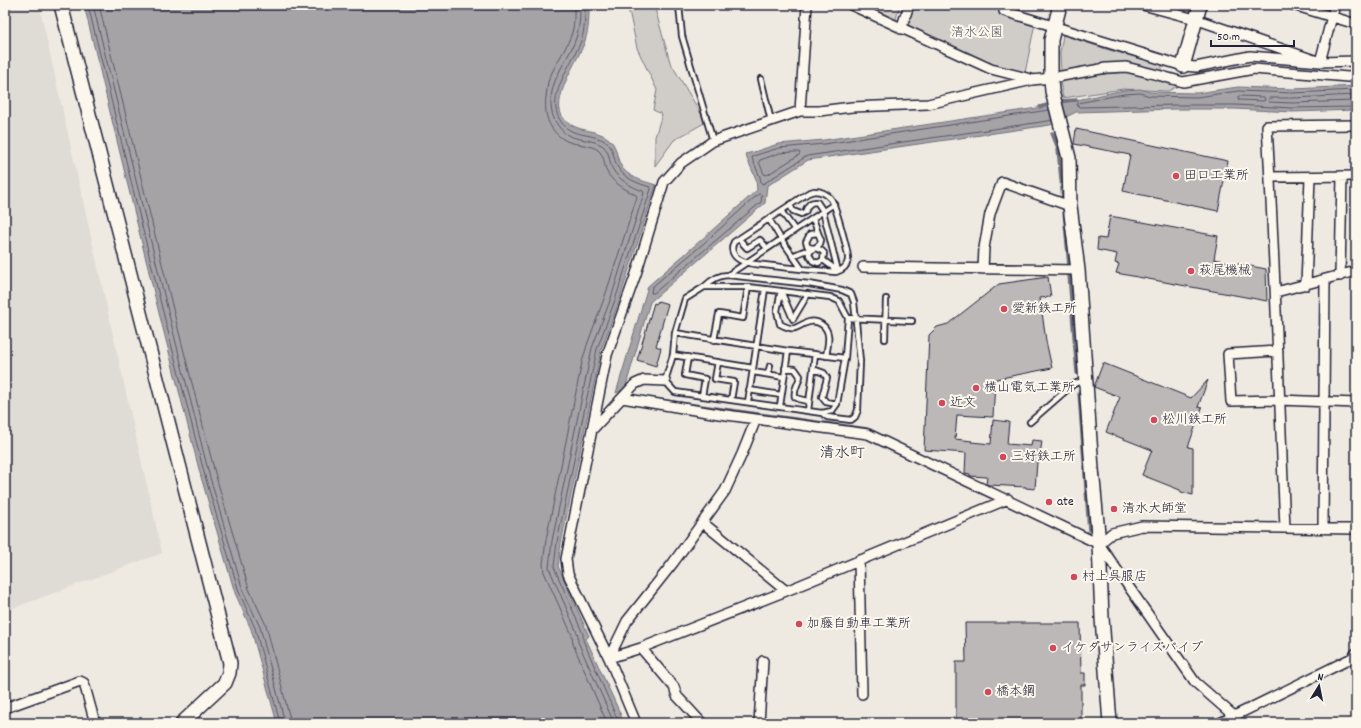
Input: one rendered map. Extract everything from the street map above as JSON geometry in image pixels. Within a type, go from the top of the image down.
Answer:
[{"type":"street","points":[[61,5],[230,663],[229,673],[224,683],[182,723]]},
{"type":"street","points":[[800,111],[807,5]]},
{"type":"street","points":[[851,5],[991,69],[1032,80]]},
{"type":"street","points":[[901,29],[909,5]]},
{"type":"street","points":[[1006,5],[1004,11],[1183,66],[1196,68],[1250,56],[1320,62],[1356,61]]},
{"type":"street","points":[[1060,5],[1053,27],[1051,40],[1051,78],[1053,94],[1069,158],[1070,206],[1078,270],[1085,380],[1099,544],[1102,618],[1110,723]]},
{"type":"street","points":[[1143,5],[1195,19],[1320,62]]},
{"type":"street","points":[[1183,66],[1200,5]]},
{"type":"street","points":[[1293,5],[1356,24]]},
{"type":"street","points":[[1320,62],[1335,5]]},
{"type":"street","points":[[636,723],[609,658],[568,574],[566,560],[607,355],[636,274],[664,182],[681,163],[713,141],[800,111],[928,104],[1032,80],[1106,68],[1126,67],[1183,82],[1254,69],[1348,77],[1356,76]]},
{"type":"street","points":[[1285,528],[1276,292],[1267,126],[1356,125]]},
{"type":"street","points":[[1340,276],[1342,176]]},
{"type":"street","points":[[1270,177],[1356,176]]},
{"type":"street","points":[[1306,285],[1310,177]]},
{"type":"street","points":[[983,269],[984,248],[990,214],[1002,182],[1070,206]]},
{"type":"street","points":[[863,267],[1078,270]]},
{"type":"street","points":[[1276,292],[1356,271]]},
{"type":"street","points":[[1323,529],[1325,280]]},
{"type":"street","points":[[1278,351],[1228,354],[1231,401],[1279,400],[1356,403]]},
{"type":"street","points":[[592,430],[635,384],[644,380],[665,381]]},
{"type":"street","points":[[622,398],[756,419],[868,434],[1008,499],[1099,544],[1194,682],[1234,716]]},
{"type":"street","points":[[609,658],[627,621],[673,563],[725,491],[756,419]]},
{"type":"street","points":[[609,658],[640,648],[786,591],[1008,499]]},
{"type":"street","points":[[702,522],[786,591]]},
{"type":"street","points":[[1099,544],[1112,534],[1142,526],[1356,529]]},
{"type":"street","points":[[859,560],[862,694]]},
{"type":"street","points":[[640,648],[674,687],[677,696],[702,723]]},
{"type":"street","points":[[1220,723],[1352,658],[1356,653]]},
{"type":"street","points":[[759,723],[763,661]]},
{"type":"street","points":[[5,708],[80,681],[84,683],[96,723]]},
{"type":"lane","points":[[679,5],[682,36],[713,141]]},
{"type":"lane","points":[[761,79],[771,121]]},
{"type":"lane","points":[[814,191],[820,192],[828,196],[834,204],[848,255],[846,267],[838,272],[802,270],[746,262],[740,260],[732,252],[734,242],[739,238],[808,193],[814,191]]},
{"type":"lane","points":[[790,205],[793,211],[801,214],[805,212],[809,204],[817,202],[823,211],[838,272]]},
{"type":"lane","points":[[728,275],[834,204]]},
{"type":"lane","points":[[781,211],[794,230]]},
{"type":"lane","points":[[813,218],[821,240],[820,244],[811,249],[809,255],[815,263],[823,260]]},
{"type":"lane","points":[[769,219],[802,270]]},
{"type":"lane","points":[[811,249],[808,248],[806,242],[807,238],[810,234],[818,233]]},
{"type":"lane","points":[[739,238],[747,248],[760,240],[767,248]]},
{"type":"lane","points":[[792,256],[804,251],[819,248],[824,253],[823,260]]},
{"type":"lane","points":[[823,260],[838,272]]},
{"type":"lane","points":[[704,286],[748,287],[830,297],[837,300],[848,318],[845,358],[837,404],[832,411],[822,413],[675,392],[665,381],[673,355],[675,333],[685,299],[710,281],[721,275],[809,284],[845,291],[852,296],[856,318],[860,361],[858,410],[851,420],[827,417],[822,413]]},
{"type":"lane","points":[[714,340],[719,314],[743,318],[748,287]]},
{"type":"lane","points":[[748,402],[764,289]]},
{"type":"lane","points":[[781,291],[793,319],[808,294]]},
{"type":"lane","points":[[781,291],[777,312],[780,324],[788,328],[795,328],[811,321],[819,322],[828,330],[829,338],[826,356]]},
{"type":"lane","points":[[885,339],[886,299]]},
{"type":"lane","points":[[848,318],[912,321]]},
{"type":"lane","points":[[675,333],[788,351],[845,358]]},
{"type":"lane","points":[[780,406],[788,351]]},
{"type":"lane","points":[[808,411],[808,401],[815,354]]},
{"type":"lane","points":[[673,355],[718,362],[784,377]]},
{"type":"lane","points":[[688,357],[685,375],[705,379],[702,396]]},
{"type":"lane","points":[[718,362],[715,379],[734,382],[732,400]]},
{"type":"lane","points":[[768,374],[770,366]]},
{"type":"lane","points":[[785,368],[795,370],[800,376],[798,384],[795,388],[795,396],[802,401],[808,401]]},
{"type":"lane","points":[[813,369],[824,373],[827,378],[822,397],[826,402],[837,404]]},
{"type":"lane","points":[[1030,422],[1074,384],[1085,380]]},
{"type":"lane","points":[[750,390],[782,395]]},
{"type":"shaded area","points":[[5,5],[39,5],[162,553],[5,611]]},
{"type":"green space","points":[[626,5],[654,5],[670,62],[706,122],[674,140],[655,166],[655,137],[662,114],[653,110],[657,90],[637,48],[630,15]]},
{"type":"green space","points":[[860,5],[900,5],[895,22]]},
{"type":"green space","name":"清水公園","points":[[911,5],[1002,5],[999,15],[1035,23],[1024,78],[908,32],[906,18]]},
{"type":"green space","points":[[1063,35],[1109,50],[1162,64],[1162,71],[1121,64],[1082,67],[1061,71],[1060,53]]},
{"type":"green space","points":[[1130,72],[1182,84],[1168,91],[1123,89],[1063,98],[1060,81],[1091,75]]},
{"type":"water","points":[[84,5],[589,5],[585,41],[562,92],[560,112],[565,120],[575,127],[598,133],[609,139],[615,148],[620,164],[626,172],[635,178],[656,185],[619,301],[601,350],[561,543],[558,566],[589,636],[586,639],[620,713],[623,723],[277,723],[251,629],[235,593],[201,477],[158,309]]},
{"type":"water","points":[[1356,86],[1356,110],[1292,112],[1235,109],[1176,109],[1076,112],[1050,125],[808,160],[767,186],[765,203],[650,302],[625,389],[616,393],[648,286],[757,190],[756,179],[745,154],[778,144],[824,140],[1044,107],[1124,90],[1140,89],[1150,92],[1197,93],[1238,87],[1293,89]]},
{"type":"building","name":"田口工業所","points":[[1076,129],[1228,161],[1218,211],[1123,191],[1130,155],[1074,144]]},
{"type":"building","name":"萩尾機械","points":[[1110,216],[1218,236],[1214,259],[1266,269],[1267,301],[1116,273],[1119,264],[1115,263],[1117,254],[1097,250],[1098,238],[1106,239]]},
{"type":"building","points":[[1048,277],[1051,297],[1040,298],[1046,341],[1052,368],[996,379],[993,417],[957,415],[955,439],[991,444],[993,420],[1009,422],[1007,444],[1031,446],[1032,440],[1042,441],[1039,462],[1037,462],[1035,489],[1026,487],[989,485],[986,484],[987,477],[970,476],[970,474],[965,473],[966,453],[924,450],[929,335],[937,327],[948,324],[999,284]]},
{"type":"building","points":[[658,301],[668,304],[656,346],[661,348],[656,366],[637,360],[654,303],[656,304]]},
{"type":"building","name":"松川鉄工所","points":[[1103,363],[1191,398],[1208,380],[1198,407],[1202,408],[1188,447],[1193,448],[1193,495],[1181,492],[1180,490],[1142,475],[1152,450],[1106,432],[1120,397],[1094,387]]},
{"type":"building","points":[[965,623],[1080,623],[1081,673],[1085,673],[1085,685],[1081,685],[1081,723],[956,723],[956,662],[966,662]]},
{"type":"waterway","points":[[1040,107],[1061,101],[1077,100]]},
{"type":"waterway","points":[[1052,133],[1058,148],[1063,199]]},
{"type":"waterway","points":[[1064,211],[1069,266]]},
{"type":"waterway","points":[[1069,274],[1077,373]]},
{"type":"waterway","points":[[1079,392],[1089,530]]},
{"type":"waterway","points":[[658,400],[867,429]]},
{"type":"place","name":"田口工業所","points":[[1176,176]]},
{"type":"place","name":"萩尾機械","points":[[1191,271]]},
{"type":"place","name":"愛新鉄工所","points":[[1004,309]]},
{"type":"place","name":"横山電気工業所","points":[[976,388]]},
{"type":"place","name":"近文","points":[[942,403]]},
{"type":"place","name":"松川鉄工所","points":[[1154,420]]},
{"type":"place","name":"三好鉄工所","points":[[1003,457]]},
{"type":"place","name":"ate","points":[[1049,502]]},
{"type":"place","name":"清水大師堂","points":[[1114,509]]},
{"type":"place","name":"村上呉服店","points":[[1074,577]]},
{"type":"place","name":"加藤自動車工業所","points":[[799,624]]},
{"type":"place","name":"イケダサンライズパイプ","points":[[1053,648]]},
{"type":"place","name":"橋本鋼","points":[[988,692]]},
{"type":"district","name":"清水町","points":[[842,454]]}]
